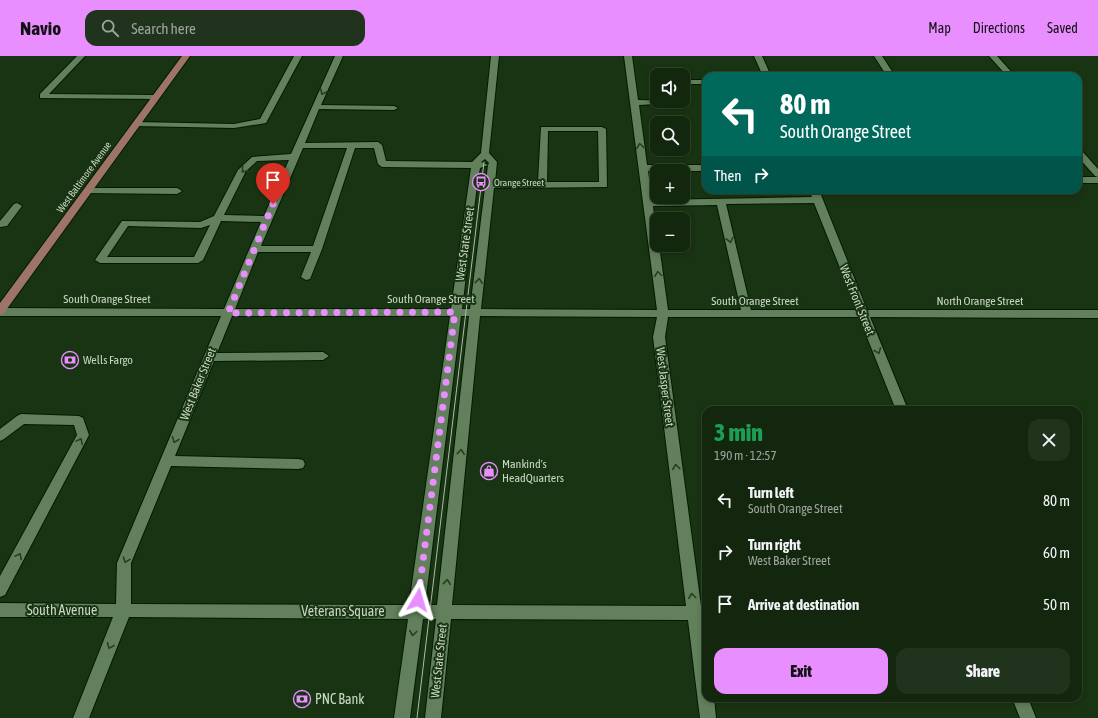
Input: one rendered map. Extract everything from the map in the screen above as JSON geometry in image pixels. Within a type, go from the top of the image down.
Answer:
[{"type":"main road","name":"West Baltimore Avenue","points":[[0,311],[186,56]]},
{"type":"street","points":[[81,56],[43,96],[156,97]]},
{"type":"street","points":[[136,124],[234,126],[263,121],[298,56]]},
{"type":"street","name":"West Baker Street","points":[[81,718],[124,610],[122,575],[124,563],[292,159],[339,56]]},
{"type":"street","name":"West State Street","points":[[433,718],[475,312],[490,185],[488,160],[495,56]]},
{"type":"street","name":"West Jasper Street","points":[[628,56],[663,313],[659,337],[700,614],[702,640]]},
{"type":"street","points":[[758,56],[765,72]]},
{"type":"street","points":[[878,56],[888,72]]},
{"type":"street","points":[[993,56],[1007,72]]},
{"type":"street","points":[[690,82],[702,82]]},
{"type":"street","points":[[634,103],[650,102]]},
{"type":"street","points":[[316,108],[394,108]]},
{"type":"street","points":[[473,185],[542,185],[604,185],[602,129],[544,129],[542,185]]},
{"type":"street","points":[[299,145],[378,145],[382,164],[476,165],[476,162],[488,160]]},
{"type":"street","points":[[306,277],[352,146]]},
{"type":"street","points":[[1082,156],[1098,174]]},
{"type":"street","points":[[267,219],[218,218],[201,225],[125,223],[100,260],[198,260],[218,218],[242,170],[255,160],[292,159]]},
{"type":"street","name":"West State Street","points":[[402,718],[455,312],[476,165]]},
{"type":"street","points":[[643,168],[701,168]]},
{"type":"street","points":[[1082,180],[1098,180]]},
{"type":"street","points":[[87,191],[177,191]]},
{"type":"street","points":[[648,203],[721,202],[816,195]]},
{"type":"street","name":"West Front Street","points":[[816,195],[900,406]]},
{"type":"street","points":[[721,202],[747,314]]},
{"type":"street","points":[[0,224],[4,224],[17,206]]},
{"type":"street","points":[[255,249],[317,249]]},
{"type":"street","name":"South Orange Street","points":[[0,311],[228,313],[475,312],[863,315]]},
{"type":"street","name":"North Orange Street","points":[[863,315],[1098,314]]},
{"type":"street","points":[[209,357],[323,356]]},
{"type":"street","points":[[0,436],[21,419],[79,421],[83,436],[0,590]]},
{"type":"street","points":[[166,461],[298,464]]},
{"type":"street","name":"South Avenue","points":[[0,610],[124,610]]},
{"type":"street","name":"Veterans Square","points":[[124,610],[700,614]]},
{"type":"street","name":"West Jasper Street","points":[[707,702],[708,718]]},
{"type":"street","points":[[1022,702],[1028,718]]},
{"type":"tram line","points":[[417,718],[484,162]]},
{"type":"place","name":"Orange Street","points":[[481,182]]},
{"type":"place","name":"Wells Fargo","points":[[70,360]]},
{"type":"place","name":"Mankind's HeadQuarters","points":[[489,471]]},
{"type":"place","name":"PNC Bank","points":[[302,699]]},
{"type":"route","points":[[273,204],[228,313],[455,312],[418,600]]}]
